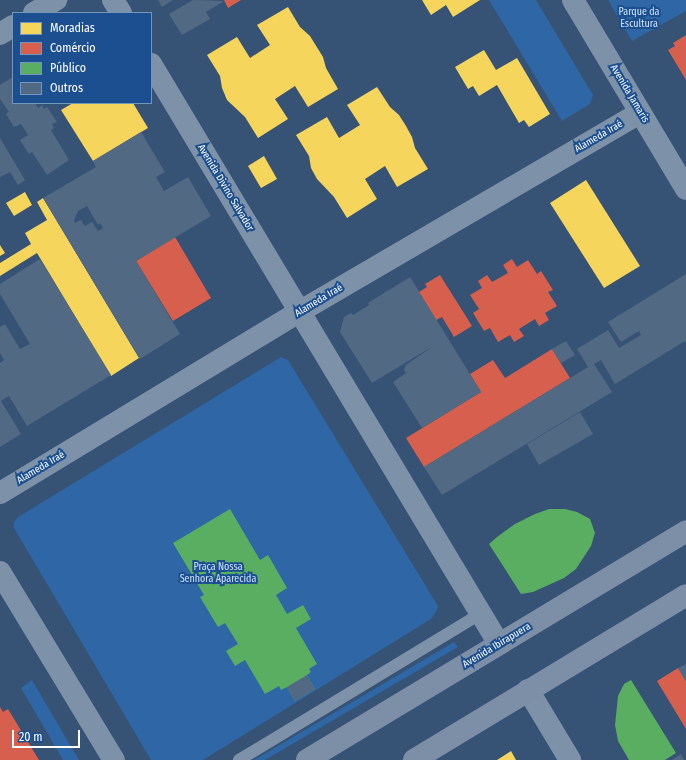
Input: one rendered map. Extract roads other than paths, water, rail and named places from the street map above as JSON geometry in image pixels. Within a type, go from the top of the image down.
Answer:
[{"type":"main road","name":"Avenida Ibirapuera","points":[[307,760],[686,531]]},
{"type":"main road","points":[[414,760],[686,595]]},
{"type":"street","points":[[36,12],[56,0]]},
{"type":"street","points":[[113,0],[120,12]]},
{"type":"street","name":"Avenida Jamaris","points":[[573,0],[686,189]]},
{"type":"street","points":[[0,34],[12,27]]},
{"type":"street","name":"Avenida Divino Salvador","points":[[152,66],[300,312]]},
{"type":"street","name":"Alameda Iraé","points":[[0,493],[300,312],[640,113]]},
{"type":"street","points":[[300,312],[499,644]]},
{"type":"street","points":[[0,572],[114,760]]},
{"type":"street","points":[[528,690],[570,760]]},
{"type":"lane","points":[[240,760],[480,614]]},
{"type":"park label","name":"Parque da Escultura","points":[[639,18]]},
{"type":"park label","name":"Praça Nossa Senhora Aparecida","points":[[218,572]]}]
